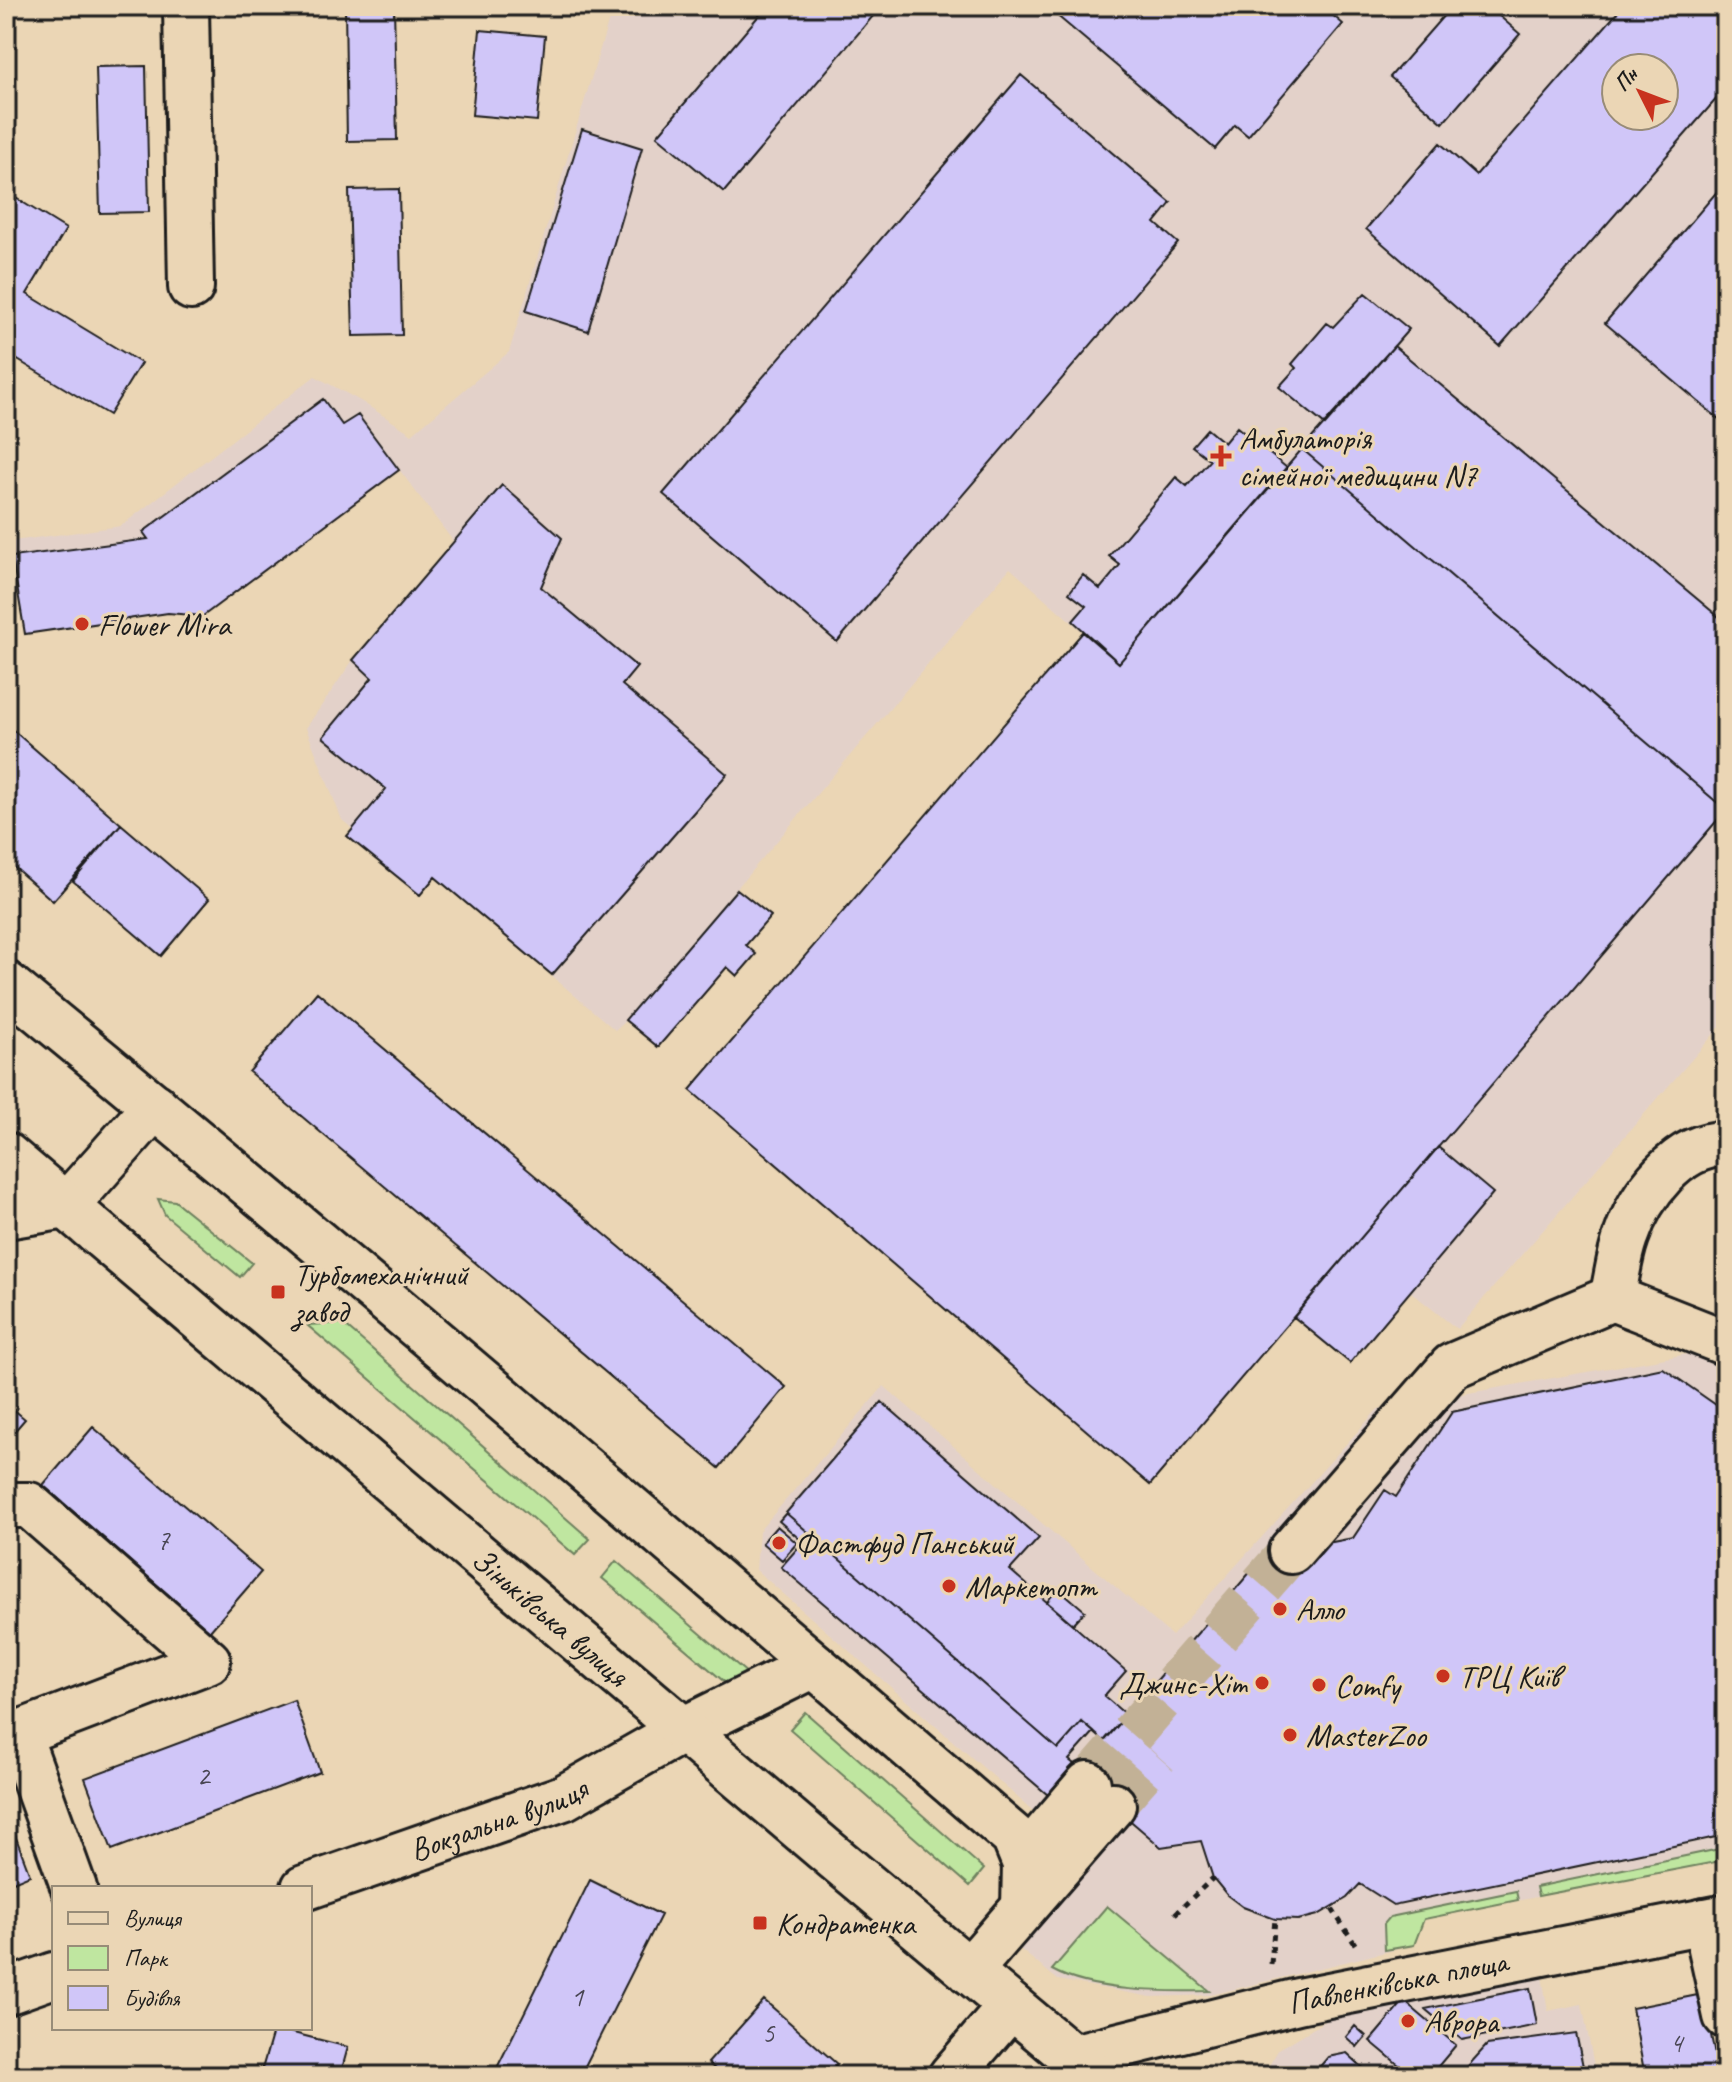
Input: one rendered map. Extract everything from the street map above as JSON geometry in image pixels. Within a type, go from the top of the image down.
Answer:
[{"type":"main road","points":[[186,6],[191,287]]},
{"type":"main road","points":[[6,984],[633,1508],[1014,1837],[1024,1859],[1027,1881],[1024,1907]]},
{"type":"main road","points":[[6,1216],[66,1206],[155,1106]]},
{"type":"main road","points":[[1612,1298],[1625,1239],[1646,1197],[1660,1179],[1691,1152],[1704,1146],[1726,1144]]},
{"type":"main road","name":"Зіньківська вулиця","points":[[6,1155],[1083,2066]]},
{"type":"main road","points":[[1291,1551],[1452,1366],[1612,1298],[1726,1343]]},
{"type":"main road","points":[[6,1505],[29,1505],[208,1661],[12,1736],[73,1886]]},
{"type":"main road","name":"Вокзальна вулиця","points":[[310,1886],[563,1798],[683,1730],[814,1665]]},
{"type":"main road","points":[[969,1971],[1024,1907],[1101,1794],[1024,1859]]},
{"type":"main road","points":[[1716,1919],[1726,2016]]},
{"type":"main road","name":"Павленківська площа","points":[[1083,2066],[1298,2001],[1716,1919]]},
{"type":"main road","points":[[6,1992],[52,1976]]},
{"type":"main road","points":[[951,2076],[1011,2006]]},
{"type":"path","points":[[1175,1914],[1213,1878]]},
{"type":"path","points":[[1332,1909],[1357,1947]]},
{"type":"path","points":[[1271,1964],[1275,1919]]},
{"type":"shaded area","points":[[613,6],[1726,6],[1726,1020],[1457,1329],[1411,1292],[1350,1363],[1294,1317],[1150,1485],[690,1090],[1083,632],[1010,568],[737,888],[771,916],[746,945],[756,954],[737,976],[727,968],[658,1047],[626,1020],[615,1030],[436,877],[420,895],[347,836],[353,829],[342,820],[306,728],[353,660],[453,541],[358,415],[342,425],[322,400],[144,531],[148,539],[13,557],[13,573],[6,574],[6,542],[121,526],[315,376],[412,434],[509,352]]},
{"type":"shaded area","name":"ТРЦ Київ","points":[[1716,1349],[1726,1357],[1726,1860],[1424,1919],[1414,1945],[1211,1995],[1151,1997],[1058,1980],[1020,1949],[1080,1880],[1033,1840],[1047,1823],[756,1570],[759,1531],[884,1386],[1172,1636],[1378,1409]]},
{"type":"shaded area","points":[[1542,1976],[1548,2011],[1582,2004],[1596,2076],[1266,2076],[1266,2070],[1279,2049],[1329,2019],[1360,2005]]},
{"type":"green space","points":[[158,1199],[175,1201],[252,1263],[240,1277],[165,1215]]},
{"type":"green space","points":[[342,1323],[590,1539],[575,1555],[307,1325]]},
{"type":"green space","points":[[616,1561],[755,1680],[734,1690],[602,1578]]},
{"type":"green space","points":[[805,1712],[984,1869],[970,1886],[790,1729]]},
{"type":"green space","points":[[1724,1848],[1726,1860],[1538,1896],[1536,1887]]},
{"type":"green space","points":[[1516,1891],[1518,1900],[1424,1919],[1414,1945],[1385,1950],[1384,1924],[1390,1917]]},
{"type":"green space","points":[[1107,1906],[1209,1991],[1107,1987],[1052,1970]]},
{"type":"building","points":[[345,6],[394,6],[397,140],[347,141]]},
{"type":"building","points":[[767,6],[875,6],[879,9],[724,192],[657,136]]},
{"type":"building","points":[[1322,6],[1343,24],[1248,136],[1235,125],[1215,149],[1048,8]]},
{"type":"building","points":[[1452,6],[1488,6],[1520,34],[1443,123],[1390,77]]},
{"type":"building","points":[[1623,6],[1726,6],[1726,88],[1500,346],[1366,229],[1440,143],[1476,175]]},
{"type":"building","points":[[480,30],[545,36],[537,121],[472,115]]},
{"type":"building","points":[[146,66],[149,212],[100,213],[96,67]]},
{"type":"building","points":[[1021,75],[1171,203],[1155,223],[1178,243],[837,642],[663,494]]},
{"type":"building","points":[[582,129],[642,148],[588,331],[526,311]]},
{"type":"building","points":[[1726,181],[1726,425],[1605,323]]},
{"type":"building","points":[[399,189],[402,335],[353,336],[349,190]]},
{"type":"building","points":[[6,192],[66,229],[27,294],[141,363],[109,415],[6,353]]},
{"type":"building","points":[[1365,293],[1409,329],[1325,425],[1279,387],[1296,368],[1292,364],[1327,323],[1333,327]]},
{"type":"building","points":[[1394,346],[1726,623],[1726,810],[1302,449]]},
{"type":"building","points":[[323,399],[342,425],[358,415],[399,470],[203,616],[168,613],[25,634],[12,557],[148,539],[143,532]]},
{"type":"building","points":[[1237,427],[1287,468],[1119,663],[1073,621],[1086,606],[1069,593],[1083,575],[1100,589],[1120,565],[1109,556],[1176,477],[1187,486],[1210,460],[1192,446],[1207,429],[1224,443]]},
{"type":"building","points":[[1302,449],[1726,810],[1150,1485],[690,1090],[1083,632],[1119,663]]},
{"type":"building","points":[[502,485],[562,538],[541,587],[637,667],[622,685],[727,774],[552,975],[435,877],[420,895],[347,836],[386,789],[323,737],[372,678],[353,660]]},
{"type":"building","points":[[6,724],[121,824],[53,901],[6,860]]},
{"type":"building","points":[[121,824],[209,899],[161,956],[73,881]]},
{"type":"building","points":[[737,889],[771,916],[746,945],[756,954],[737,976],[727,967],[658,1047],[625,1020]]},
{"type":"building","points":[[317,992],[786,1387],[719,1468],[249,1072]]},
{"type":"building","points":[[1438,1147],[1493,1193],[1350,1363],[1294,1317]]},
{"type":"building","name":"ТРЦ Київ","points":[[1663,1368],[1726,1412],[1726,1835],[1393,1905],[1360,1884],[1347,1898],[1318,1915],[1298,1920],[1275,1919],[1243,1907],[1227,1895],[1213,1878],[1201,1841],[1161,1847],[1076,1774],[1265,1555],[1353,1538],[1385,1490],[1396,1497],[1452,1412]]},
{"type":"building","name":"Маркетопт","points":[[882,1402],[1039,1538],[1010,1570],[1126,1671],[1104,1696],[1126,1715],[1104,1741],[1082,1722],[1058,1749],[786,1513]]},
{"type":"building","points":[[6,1403],[25,1419],[6,1441]]},
{"type":"building","points":[[93,1427],[261,1572],[210,1631],[43,1485]]},
{"type":"building","points":[[786,1513],[1058,1749],[1082,1722],[1094,1732],[1069,1760],[1074,1764],[1048,1795],[781,1567],[803,1542],[779,1521]]},
{"type":"building","name":"Фастфуд Панський","points":[[777,1526],[797,1543],[782,1560],[762,1543]]},
{"type":"building","points":[[1058,1588],[1085,1611],[1073,1624],[1047,1602]]},
{"type":"building","points":[[294,1700],[320,1772],[112,1850],[85,1778]]},
{"type":"building","points":[[6,1811],[30,1875],[6,1885]]},
{"type":"building","points":[[590,1880],[661,1915],[580,2076],[493,2076]]},
{"type":"building","points":[[1530,1988],[1537,2025],[1462,2040],[1425,2009]]},
{"type":"building","points":[[1703,1994],[1719,2076],[1645,2076],[1632,2008]]},
{"type":"building","points":[[764,2000],[837,2064],[827,2076],[723,2076],[708,2063]]},
{"type":"building","name":"Аврора","points":[[1404,2001],[1456,2045],[1430,2076],[1412,2076],[1370,2041]]},
{"type":"building","points":[[1355,2026],[1366,2036],[1357,2047],[1346,2037]]},
{"type":"building","points":[[273,2030],[348,2047],[340,2076],[260,2076]]},
{"type":"building","points":[[1576,2033],[1585,2076],[1459,2076],[1487,2045]]},
{"type":"building","points":[[1347,2053],[1372,2076],[1312,2076],[1328,2057]]},
{"type":"tunnel","points":[[1088,1784],[1291,1551]]},
{"type":"tunnel","points":[[1113,1805],[1157,1755]]},
{"type":"place","name":"Амбулаторія сімейної медицини N7","points":[[1221,456]]},
{"type":"place","name":"Flower Mira","points":[[82,624]]},
{"type":"place","name":"Турбомеханічний завод","points":[[278,1292]]},
{"type":"place","name":"Фастфуд Панський","points":[[779,1543]]},
{"type":"place","name":"Маркетопт","points":[[949,1586]]},
{"type":"place","name":"Алло","points":[[1280,1609]]},
{"type":"place","name":"ТРЦ Київ","points":[[1443,1676]]},
{"type":"place","name":"Джинс-Хіт","points":[[1262,1683]]},
{"type":"place","name":"Comfy","points":[[1319,1685]]},
{"type":"place","name":"MasterZoo","points":[[1290,1735]]},
{"type":"place","name":"Кондратенка","points":[[760,1923]]},
{"type":"place","name":"Аврора","points":[[1408,2021]]}]
